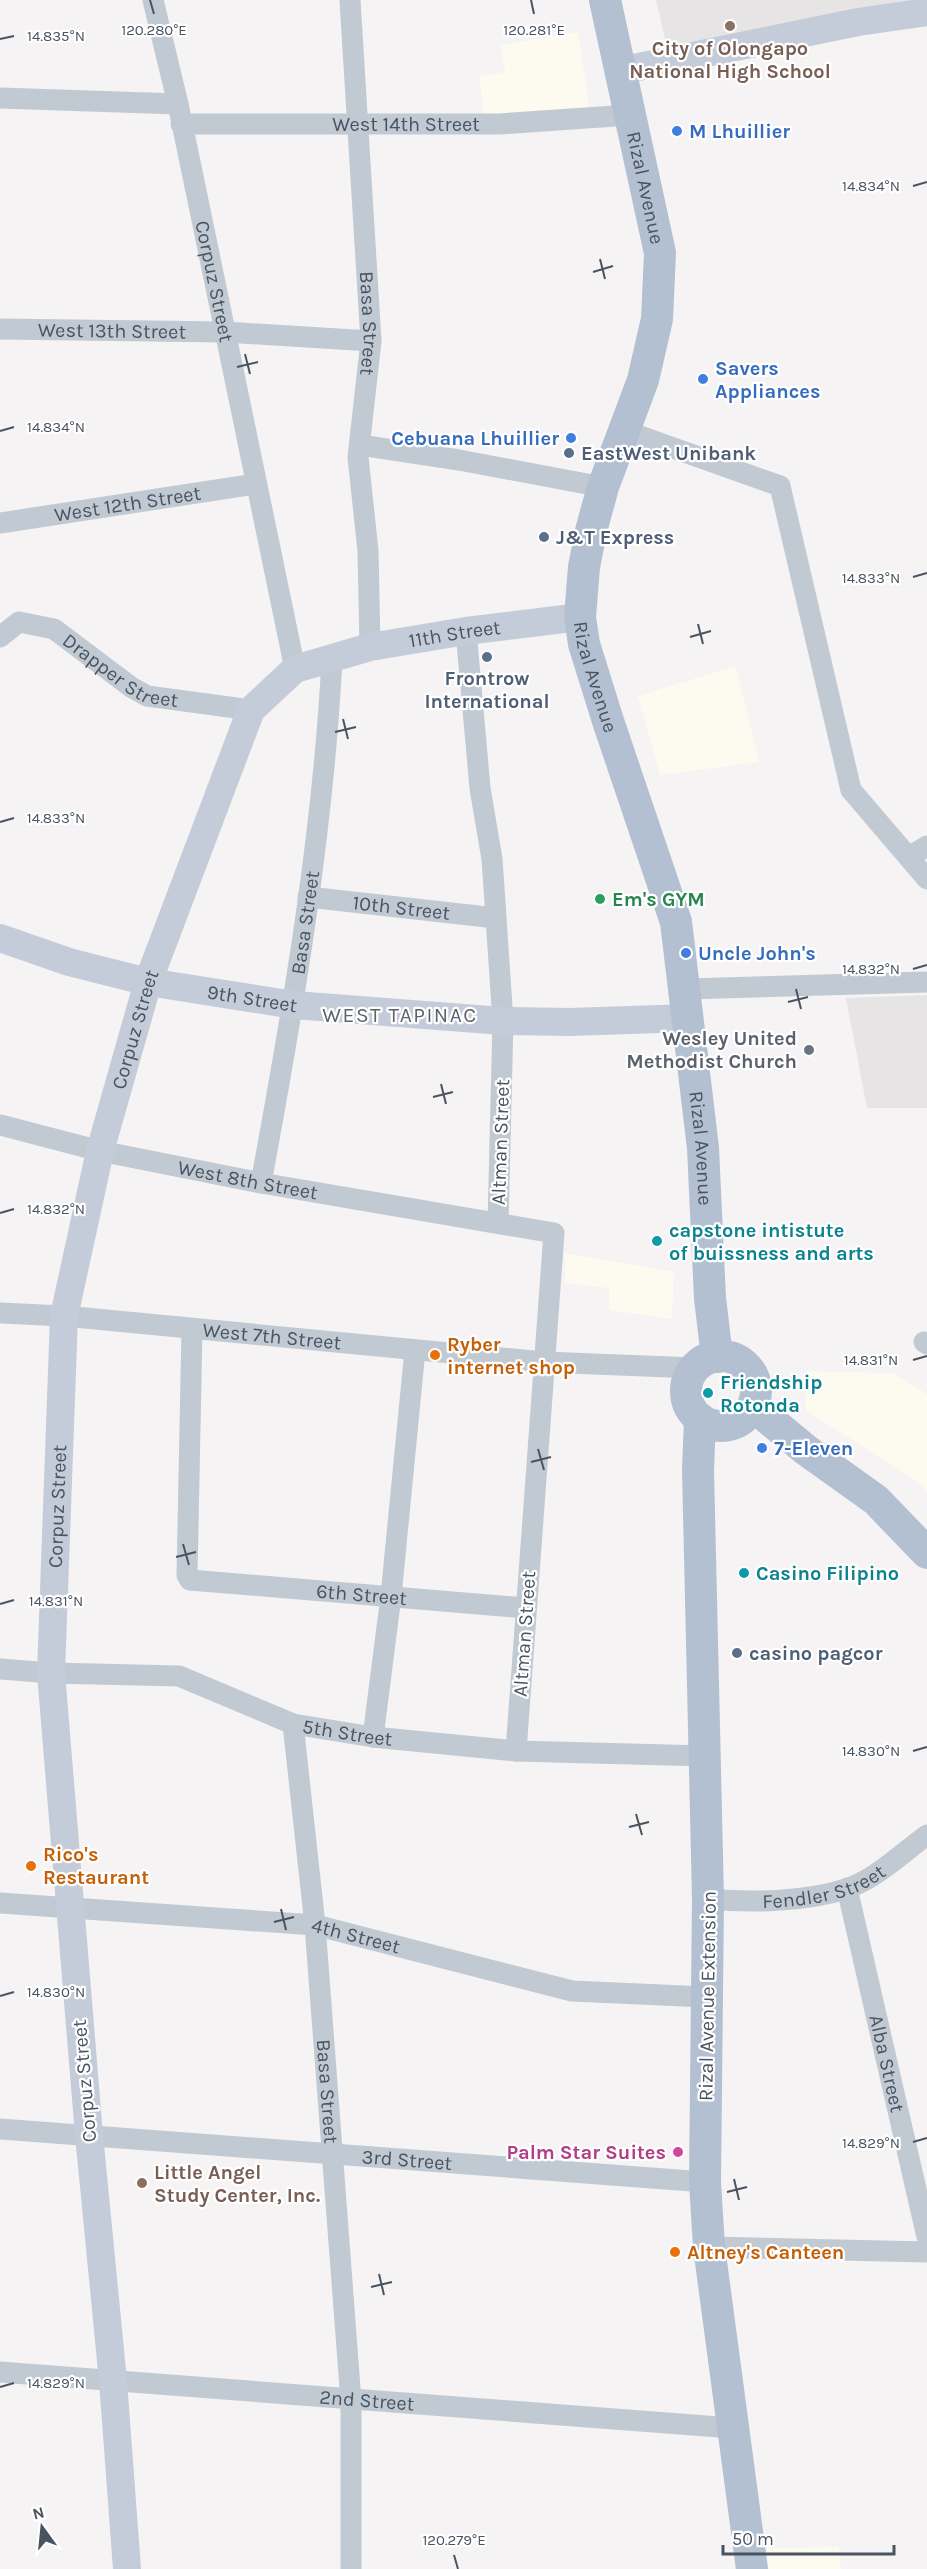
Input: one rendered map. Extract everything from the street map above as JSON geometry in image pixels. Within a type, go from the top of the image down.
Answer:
[{"type":"main road","name":"Rizal Avenue","points":[[605,0],[660,253],[657,319],[643,380],[603,487],[584,567],[580,617],[584,644],[608,721],[676,922],[688,1003],[703,1148],[710,1298],[706,1362]]},
{"type":"main road","points":[[738,1360],[752,1376],[756,1385],[753,1406],[739,1421],[719,1426],[700,1419],[692,1411],[686,1389],[706,1362],[738,1360]]},
{"type":"main road","points":[[753,1406],[806,1450],[876,1500],[927,1553]]},
{"type":"main road","name":"Rizal Avenue Extension","points":[[700,1419],[698,1470],[708,1899],[705,2182],[709,2247],[752,2569]]},
{"type":"street","name":"Corpuz Street","points":[[153,0],[180,114],[295,669]]},
{"type":"street","name":"Basa Street","points":[[350,0],[371,341],[358,457],[368,551],[370,647]]},
{"type":"street","points":[[619,71],[858,22],[927,12]]},
{"type":"street","name":"West 14th Street","points":[[0,98],[180,114],[358,123],[499,123],[630,115]]},
{"type":"street","name":"West 13th Street","points":[[0,329],[224,332],[371,341]]},
{"type":"street","points":[[623,430],[780,486],[851,790],[918,851],[927,879]]},
{"type":"street","points":[[360,445],[459,460],[603,487]]},
{"type":"street","name":"West 12th Street","points":[[0,523],[256,484]]},
{"type":"street","name":"11th Street","points":[[332,659],[370,647],[466,631],[580,617]]},
{"type":"street","name":"Drapper Street","points":[[0,637],[20,622],[37,624],[54,629],[130,687],[147,696],[251,710]]},
{"type":"street","name":"Altman Street","points":[[466,631],[480,788],[492,859],[503,1021],[498,1223],[555,1234],[516,1751]]},
{"type":"street","name":"Corpuz Street","points":[[127,2569],[114,2381],[89,2135],[51,1673],[64,1316],[100,1151],[148,982],[251,710],[295,669],[332,659]]},
{"type":"street","name":"Basa Street","points":[[261,1183],[294,1005],[318,820],[332,659]]},
{"type":"street","name":"10th Street","points":[[308,897],[496,918]]},
{"type":"street","name":"9th Street","points":[[0,938],[69,962],[148,982],[294,1005],[503,1021],[570,1022],[688,1003],[927,982]]},
{"type":"street","name":"West 8th Street","points":[[0,1125],[100,1151],[261,1183],[498,1223]]},
{"type":"street","name":"West 7th Street","points":[[0,1313],[64,1316],[544,1362],[706,1362]]},
{"type":"street","name":"6th Street","points":[[192,1329],[187,1575],[192,1582],[526,1608]]},
{"type":"street","points":[[373,1737],[391,1596],[415,1350]]},
{"type":"street","name":"5th Street","points":[[0,1669],[51,1673],[179,1676],[293,1724],[373,1737],[516,1751],[706,1756]]},
{"type":"street","name":"Basa Street","points":[[293,1724],[315,1925],[351,2400],[351,2569]]},
{"type":"street","name":"Fendler Street","points":[[708,1899],[802,1897],[847,1888],[867,1879],[927,1835]]},
{"type":"street","name":"Alba Street","points":[[847,1888],[927,2237]]},
{"type":"street","name":"4th Street","points":[[0,1903],[315,1925],[572,1992],[706,1997]]},
{"type":"street","name":"3rd Street","points":[[0,2129],[705,2182]]},
{"type":"street","points":[[709,2247],[927,2252]]},
{"type":"street","name":"2nd Street","points":[[0,2372],[732,2428]]},
{"type":"shaded area","name":"City of Olongapo National High School","points":[[656,0],[927,0],[668,51]]},
{"type":"shaded area","points":[[578,32],[590,111],[485,120],[479,76],[505,72],[501,45]]},
{"type":"shaded area","points":[[736,666],[759,762],[660,775],[638,696]]},
{"type":"shaded area","points":[[927,995],[927,1108],[867,1108],[846,998]]},
{"type":"shaded area","points":[[565,1253],[674,1272],[672,1319],[609,1310],[609,1288],[565,1283]]},
{"type":"shaded area","points":[[807,1371],[893,1373],[927,1394],[927,1493],[918,1482],[805,1410]]},
{"type":"shaded area","points":[[839,2547],[841,2569],[769,2569],[766,2548]]},
{"type":"place","name":"City of Olongapo National High School","points":[[730,26]]},
{"type":"place","name":"M Lhuillier","points":[[677,131]]},
{"type":"place","name":"Savers Appliances","points":[[703,379]]},
{"type":"place","name":"Cebuana Lhuillier","points":[[571,438]]},
{"type":"place","name":"EastWest Unibank","points":[[569,453]]},
{"type":"place","name":"J&T Express","points":[[544,537]]},
{"type":"place","name":"Frontrow International","points":[[487,657]]},
{"type":"place","name":"Em's GYM","points":[[600,899]]},
{"type":"place","name":"Uncle John's","points":[[686,953]]},
{"type":"place","name":"Wesley United Methodist Church","points":[[809,1050]]},
{"type":"place","name":"capstone intistute of buissness and arts","points":[[657,1241]]},
{"type":"place","name":"Ryber internet shop","points":[[435,1355]]},
{"type":"place","name":"Friendship Rotonda","points":[[708,1393]]},
{"type":"place","name":"7-Eleven","points":[[762,1448]]},
{"type":"place","name":"Casino Filipino","points":[[744,1573]]},
{"type":"place","name":"casino pagcor","points":[[737,1653]]},
{"type":"place","name":"Rico's Restaurant","points":[[31,1866]]},
{"type":"place","name":"Palm Star Suites","points":[[678,2152]]},
{"type":"place","name":"Little Angel Study Center, Inc.","points":[[142,2183]]},
{"type":"place","name":"Altney's Canteen","points":[[675,2252]]},
{"type":"district","name":"WEST TAPINAC","points":[[400,1015]]}]
